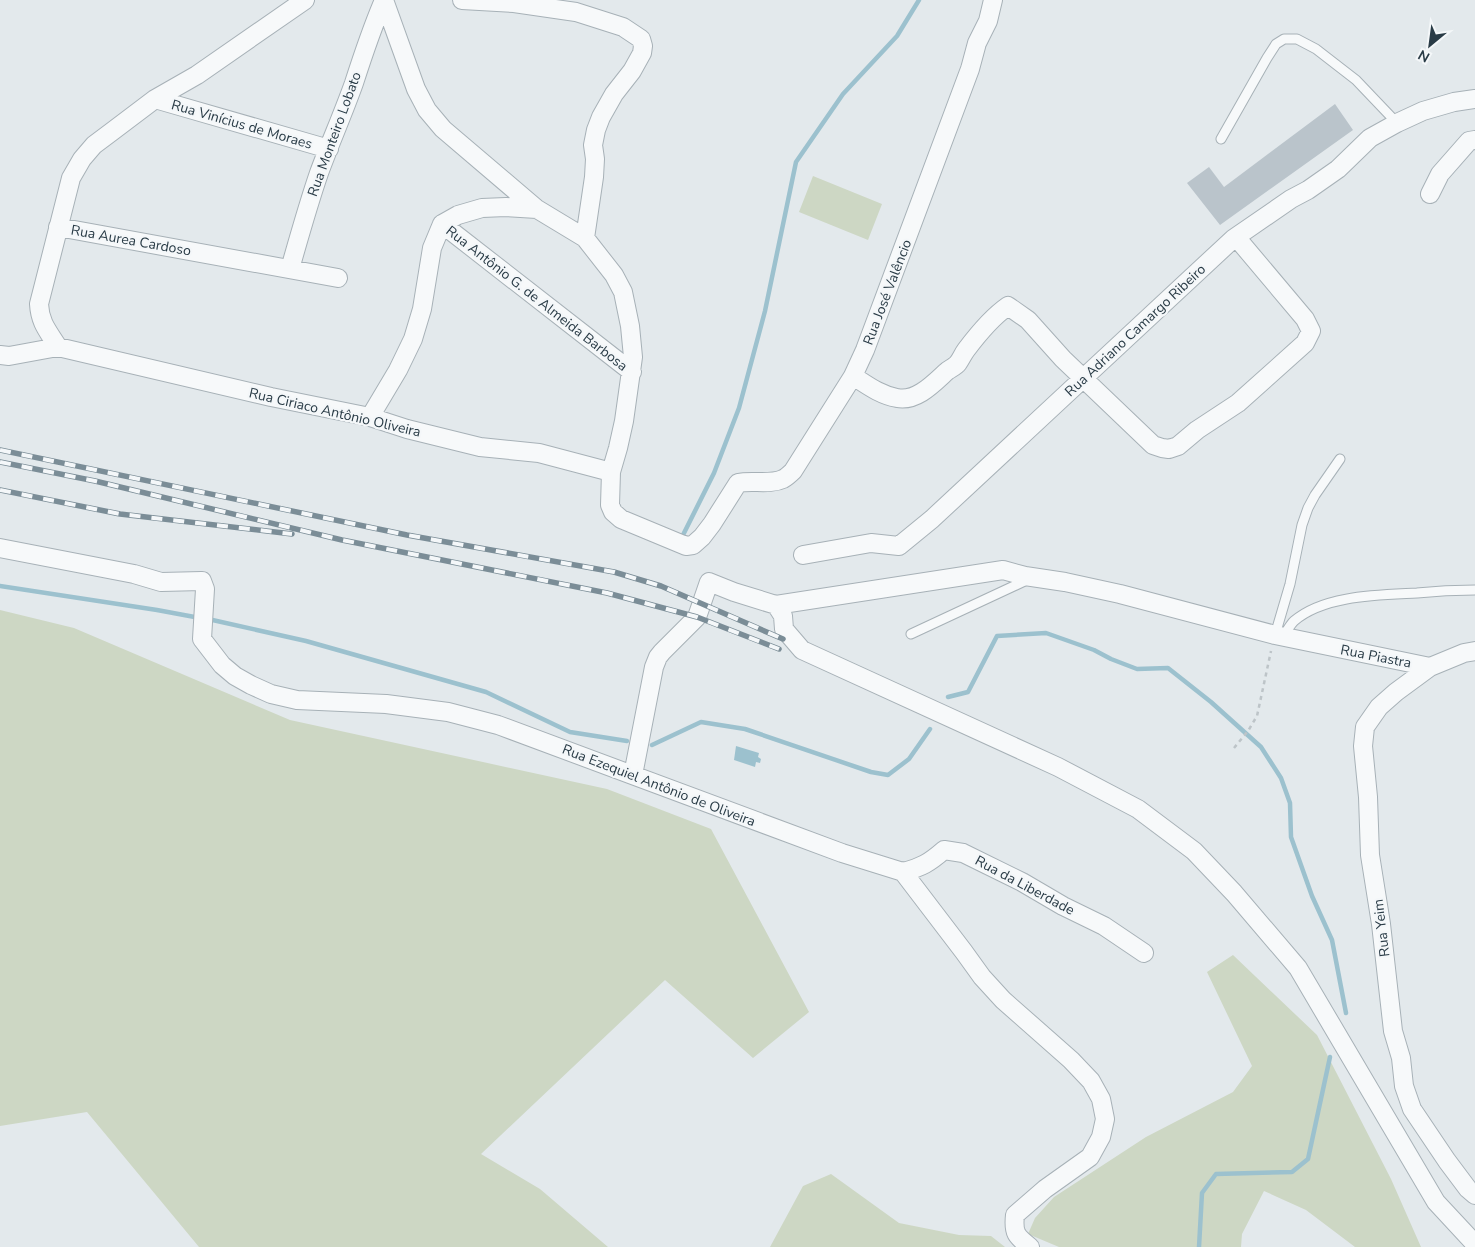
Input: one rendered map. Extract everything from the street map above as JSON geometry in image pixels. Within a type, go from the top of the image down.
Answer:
[{"type":"street","name":"Rua Aurea Cardoso","points":[[305,0],[197,75],[155,100],[94,146],[82,159],[71,178],[58,227],[338,278]]},
{"type":"street","name":"Rua Monteiro Lobato","points":[[290,269],[320,171],[384,0]]},
{"type":"street","points":[[384,0],[416,89],[427,110],[443,129],[537,209],[586,238],[614,275],[623,292],[634,357],[612,472]]},
{"type":"street","points":[[462,0],[515,1],[576,12],[623,27],[641,39],[642,53],[632,71],[614,94],[596,130],[593,144],[595,159],[594,177],[586,238]]},
{"type":"street","name":"Rua José Valêncio","points":[[612,472],[610,505],[613,512],[621,518],[686,546],[694,545],[702,537],[738,483],[747,481],[772,482],[783,479],[793,472],[853,376],[865,350],[967,78],[977,43],[988,21],[993,0]]},
{"type":"street","name":"Rua Adriano Camargo Ribeiro","points":[[803,555],[871,542],[899,546],[932,518],[1236,237],[1291,198],[1308,190],[1338,169],[1370,138],[1397,122],[1423,111],[1454,102],[1475,99]]},
{"type":"street","name":"Rua Vinícius de Moraes","points":[[155,100],[329,149]]},
{"type":"street","points":[[1430,194],[1440,174],[1469,142],[1475,140]]},
{"type":"street","points":[[370,417],[398,370],[413,339],[422,309],[432,248],[442,224],[458,215],[482,208],[537,209]]},
{"type":"street","name":"Rua Antônio G. de Almeida Barbosa","points":[[442,224],[632,372]]},
{"type":"street","points":[[58,227],[39,304],[42,323],[58,347]]},
{"type":"street","points":[[853,376],[876,391],[894,398],[899,399],[919,394],[957,364],[966,350],[997,313],[1008,306],[1028,320],[1063,359],[1153,445],[1170,449],[1178,446],[1197,430],[1238,403],[1305,343],[1311,331],[1306,319],[1236,237]]},
{"type":"street","name":"Rua Ciriaco Antônio Oliveira","points":[[0,355],[9,356],[58,347],[271,397],[370,417],[480,447],[539,453],[612,472]]},
{"type":"street","name":"Rua Ezequiel Antônio de Oliveira","points":[[0,548],[134,574],[160,582],[202,581],[205,589],[202,639],[222,665],[243,680],[271,694],[297,700],[386,704],[448,712],[498,725],[842,853],[903,872]]},
{"type":"street","name":"Rua Piastra","points":[[776,604],[1003,570],[1120,594],[1279,636],[1430,667],[1464,653],[1475,651]]},
{"type":"street","points":[[633,775],[654,667],[662,652],[697,617],[708,582],[734,592],[776,604],[783,616],[784,629],[802,650],[1058,767],[1138,809],[1194,852],[1234,893],[1298,968],[1436,1202],[1475,1244]]},
{"type":"street","name":"Rua Yeim","points":[[1430,667],[1379,707],[1365,727],[1363,746],[1368,797],[1370,855],[1381,924],[1393,1032],[1402,1058],[1404,1086],[1412,1109],[1447,1162],[1475,1195]]},
{"type":"street","name":"Rua da Liberdade","points":[[903,872],[920,867],[944,850],[963,853],[1104,926],[1144,953]]},
{"type":"street","points":[[903,872],[982,978],[1003,1000],[1071,1060],[1091,1081],[1101,1099],[1105,1118],[1101,1137],[1090,1157],[1015,1215],[1014,1226],[1017,1237],[1030,1247]]},
{"type":"lane","points":[[1221,138],[1267,58],[1276,44],[1284,38],[1298,39],[1316,49],[1356,80],[1397,122]]},
{"type":"lane","points":[[1279,636],[1302,524],[1308,508],[1340,459]]},
{"type":"lane","points":[[911,634],[1033,577]]},
{"type":"lane","points":[[1279,636],[1298,617],[1323,605],[1342,600],[1391,593],[1475,590]]},
{"type":"path","points":[[1234,748],[1257,716],[1279,636]]},
{"type":"green space","points":[[813,176],[882,204],[868,240],[799,212]]},
{"type":"green space","points":[[0,610],[74,628],[290,720],[607,789],[711,829],[809,1012],[753,1058],[665,980],[481,1154],[540,1189],[608,1247],[199,1247],[87,1112],[0,1126]]},
{"type":"green space","points":[[1233,955],[1317,1035],[1391,1179],[1421,1247],[1355,1247],[1306,1210],[1264,1191],[1242,1234],[1241,1247],[1059,1247],[1028,1234],[1035,1218],[1054,1197],[1146,1137],[1233,1092],[1252,1066],[1207,972]]},
{"type":"green space","points":[[831,1174],[899,1223],[959,1235],[991,1236],[1005,1247],[770,1247],[803,1186]]},
{"type":"water","points":[[736,746],[759,753],[760,763],[756,762],[755,767],[734,760]]},
{"type":"building","points":[[1335,104],[1353,130],[1220,225],[1187,183],[1209,167],[1224,187]]},
{"type":"waterway","points":[[683,535],[714,473],[739,408],[765,311],[796,162],[843,94],[897,36],[919,0]]},
{"type":"waterway","points":[[0,586],[200,618]]},
{"type":"waterway","points":[[208,619],[306,641],[486,692],[570,732],[627,741]]},
{"type":"waterway","points":[[948,697],[968,692],[997,636],[1046,633],[1094,650],[1137,669],[1168,668],[1211,702],[1261,747],[1281,778],[1290,803],[1291,837],[1312,896],[1332,940],[1346,1013]]},
{"type":"waterway","points":[[652,745],[701,722],[745,729],[871,772],[888,775],[909,759],[930,729]]},
{"type":"waterway","points":[[1199,1247],[1202,1193],[1216,1174],[1292,1172],[1308,1159],[1330,1057]]},
{"type":"railway","points":[[0,450],[407,535],[614,572],[661,586],[783,639]]},
{"type":"railway","points":[[0,462],[95,481],[342,540],[607,593],[697,617],[779,649]]},
{"type":"railway","points":[[0,490],[120,514],[292,534]]}]
